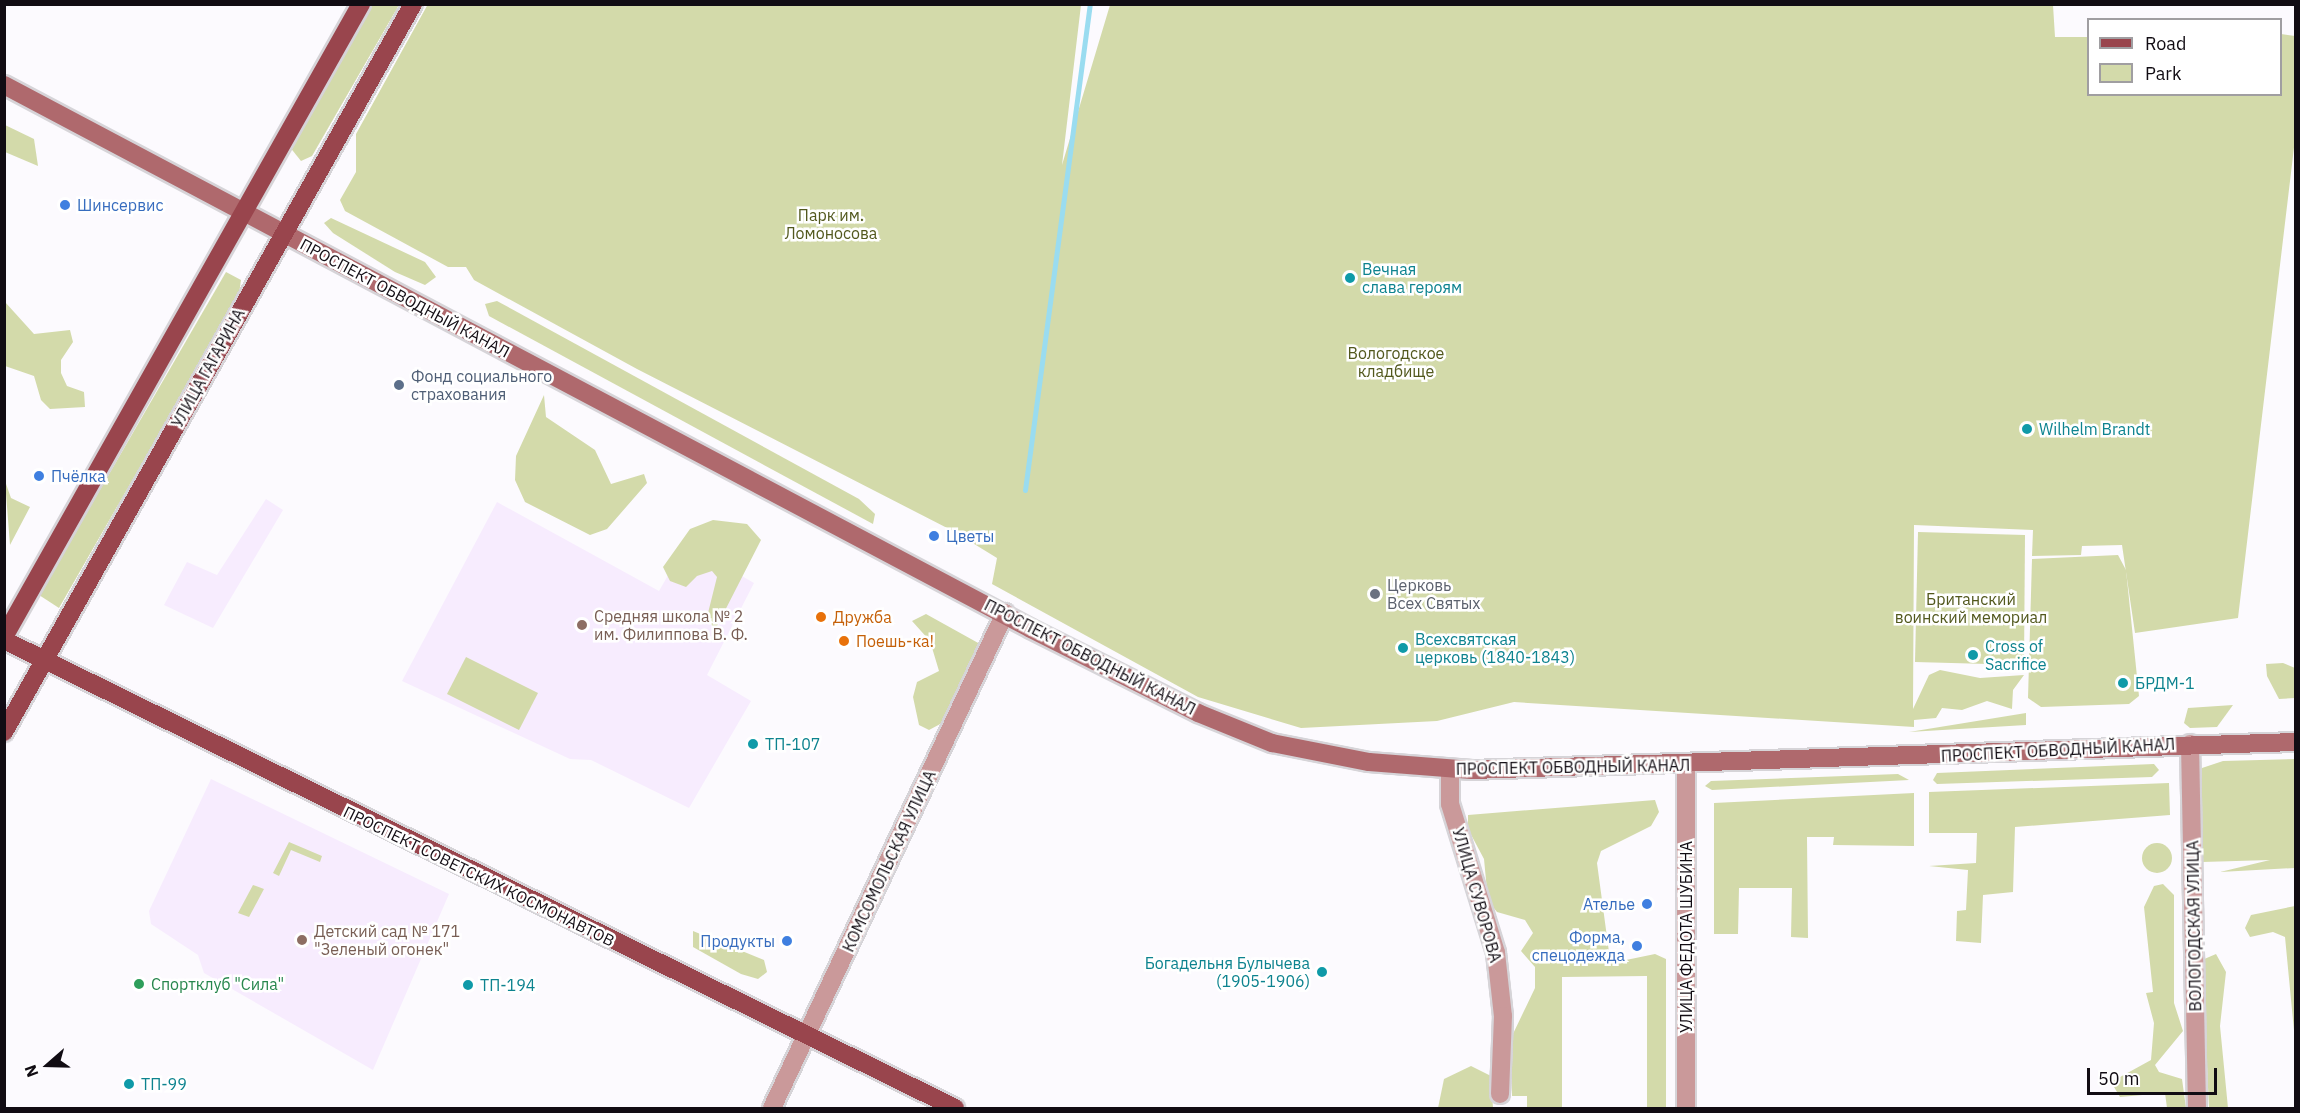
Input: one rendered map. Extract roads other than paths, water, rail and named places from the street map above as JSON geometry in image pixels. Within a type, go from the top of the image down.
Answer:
[{"type":"main road","points":[[4,639],[361,4]]},
{"type":"main road","name":"УЛИЦА ГАГАРИНА","points":[[4,732],[413,4]]},
{"type":"main road","name":"ПРОСПЕКТ ОБВОДНЫЙ КАНАЛ","points":[[4,85],[1005,614],[1198,713],[1272,743],[1351,760],[1450,769],[1686,766],[2190,744],[2295,742]]},
{"type":"main road","name":"ПРОСПЕКТ СОВЕТСКИХ КОСМОНАВТОВ","points":[[4,639],[955,1108]]},
{"type":"street","name":"КОМСОМОЛЬСКАЯ УЛИЦА","points":[[771,1108],[1005,614]]},
{"type":"street","name":"ВОЛОГОДСКАЯ УЛИЦА","points":[[2190,744],[2197,1108]]},
{"type":"street","name":"УЛИЦА ФЕДОТА ШУБИНА","points":[[1686,766],[1686,1108]]},
{"type":"street","name":"УЛИЦА СУВОРОВА","points":[[1450,769],[1450,804],[1496,953],[1503,1017],[1500,1094]]},
{"type":"waterway","points":[[1025,490],[1090,4]]},
{"type":"place","name":"Шинсервис","points":[[65,205]]},
{"type":"place","name":"Вечная слава героям","points":[[1350,278]]},
{"type":"place","name":"Фонд социального страхования","points":[[399,385]]},
{"type":"place","name":"Wilhelm Brandt","points":[[2027,429]]},
{"type":"place","name":"Пчёлка","points":[[39,476]]},
{"type":"place","name":"Цветы","points":[[934,536]]},
{"type":"place","name":"Церковь Всех Святых","points":[[1375,594]]},
{"type":"place","name":"Дружба","points":[[821,617]]},
{"type":"place","name":"Средняя школа № 2 им. Филиппова В. Ф.","points":[[582,625]]},
{"type":"place","name":"Поешь-ка!","points":[[844,641]]},
{"type":"place","name":"Всехсвятская церковь (1840-1843)","points":[[1403,648]]},
{"type":"place","name":"Cross of Sacrifice","points":[[1973,655]]},
{"type":"place","name":"БРДМ-1","points":[[2123,683]]},
{"type":"place","name":"ТП-107","points":[[753,744]]},
{"type":"place","name":"Ателье","points":[[1647,904]]},
{"type":"place","name":"Детский сад № 171 \"Зеленый огонек\"","points":[[302,940]]},
{"type":"place","name":"Продукты","points":[[787,941]]},
{"type":"place","name":"Форма, спецодежда","points":[[1637,946]]},
{"type":"place","name":"Богадельня Булычева (1905-1906)","points":[[1322,972]]},
{"type":"place","name":"Спортклуб \"Сила\"","points":[[139,984]]},
{"type":"place","name":"ТП-194","points":[[468,985]]},
{"type":"place","name":"ТП-99","points":[[129,1084]]},
{"type":"park label","name":"Парк им. Ломоносова","points":[[831,224]]},
{"type":"park label","name":"Вологодское кладбище","points":[[1396,362]]},
{"type":"park label","name":"Британский воинский мемориал","points":[[1971,608]]}]
